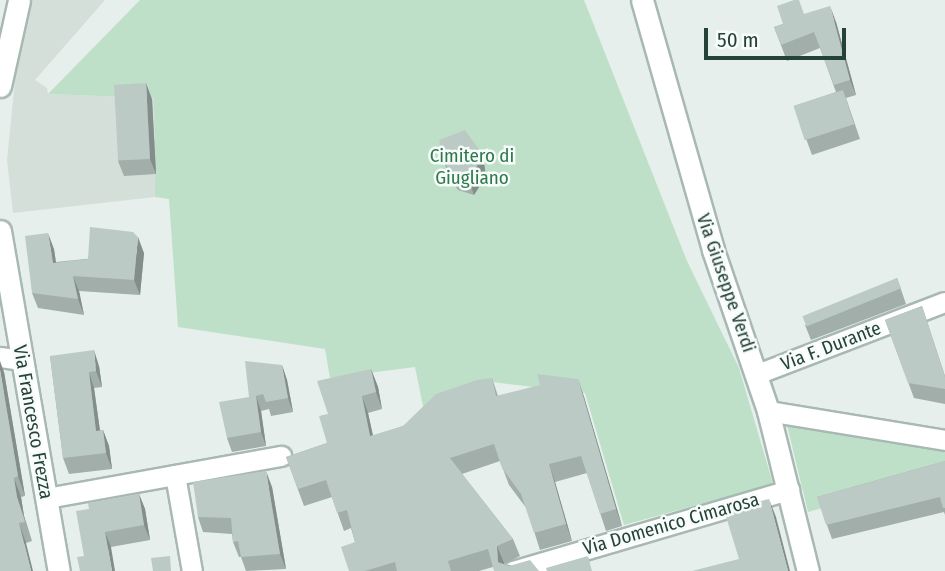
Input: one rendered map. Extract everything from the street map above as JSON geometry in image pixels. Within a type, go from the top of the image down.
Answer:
[{"type":"street","points":[[0,86],[19,0]]},
{"type":"street","name":"Via Giuseppe Verdi","points":[[646,2],[713,250],[768,411],[808,571]]},
{"type":"street","name":"Via Francesco Frezza","points":[[0,231],[11,358],[47,498],[60,571]]},
{"type":"street","name":"Via F. Durante","points":[[757,374],[945,302]]},
{"type":"street","points":[[768,411],[945,440]]},
{"type":"street","points":[[47,498],[281,456]]},
{"type":"street","points":[[175,475],[192,571]]},
{"type":"street","name":"Via Domenico Cimarosa","points":[[513,571],[789,490]]},
{"type":"shaded area","points":[[30,0],[105,0],[35,80],[47,88],[48,94],[154,98],[155,197],[13,213],[7,160],[19,41]]},
{"type":"green space","name":"Cimitero di Giugliano","points":[[140,0],[584,0],[687,261],[739,368],[773,484],[624,525],[585,393],[492,382],[424,411],[415,367],[330,378],[325,349],[178,327],[169,199],[155,197],[154,98],[48,94]]},
{"type":"green space","points":[[787,425],[945,446],[945,473],[808,512]]},
{"type":"building","points":[[799,0],[804,14],[830,6],[850,80],[834,85],[814,32],[781,45],[774,27],[783,24],[777,6]]},
{"type":"building","points":[[146,83],[150,159],[118,161],[114,85]]},
{"type":"building","points":[[843,90],[854,124],[805,140],[794,106]]},
{"type":"building","points":[[465,130],[478,148],[480,161],[469,180],[453,175],[444,162],[439,140]]},
{"type":"building","points":[[90,227],[133,232],[138,237],[134,280],[73,276],[78,299],[32,293],[25,236],[48,233],[53,263],[88,259]]},
{"type":"building","points":[[897,278],[901,288],[807,326],[802,316]]},
{"type":"building","points":[[922,306],[945,377],[945,389],[908,383],[885,320]]},
{"type":"building","points":[[94,350],[96,371],[89,372],[96,431],[103,430],[106,453],[63,458],[50,356]]},
{"type":"building","points":[[245,361],[282,365],[288,398],[266,402],[263,394],[252,397],[256,396],[261,432],[227,438],[219,402],[249,397]]},
{"type":"building","points":[[371,369],[376,392],[362,396],[370,436],[403,426],[436,394],[477,380],[492,378],[496,396],[540,385],[537,374],[578,379],[616,509],[600,514],[581,456],[549,464],[566,524],[534,533],[521,494],[502,468],[494,444],[450,458],[513,539],[497,546],[498,562],[509,566],[530,560],[539,571],[494,571],[488,549],[448,561],[451,571],[397,571],[395,562],[365,571],[349,571],[341,547],[355,542],[347,510],[337,513],[326,480],[298,489],[286,457],[327,443],[319,416],[328,414],[317,381]]},
{"type":"building","points":[[0,370],[18,476],[14,478],[17,497],[25,522],[19,523],[31,571],[0,571]]},
{"type":"building","points":[[945,461],[945,508],[940,497],[826,525],[817,497]]},
{"type":"building","points":[[266,471],[280,554],[241,557],[238,541],[233,542],[231,518],[198,517],[193,482]]},
{"type":"building","points":[[139,494],[144,525],[105,532],[112,571],[80,571],[77,557],[84,556],[76,511],[89,509],[88,503]]},
{"type":"building","points":[[769,499],[788,571],[692,571],[739,559],[724,510]]},
{"type":"building","points":[[170,556],[171,571],[153,571],[151,558]]},
{"type":"building","points":[[588,556],[592,571],[547,571],[546,568]]}]
